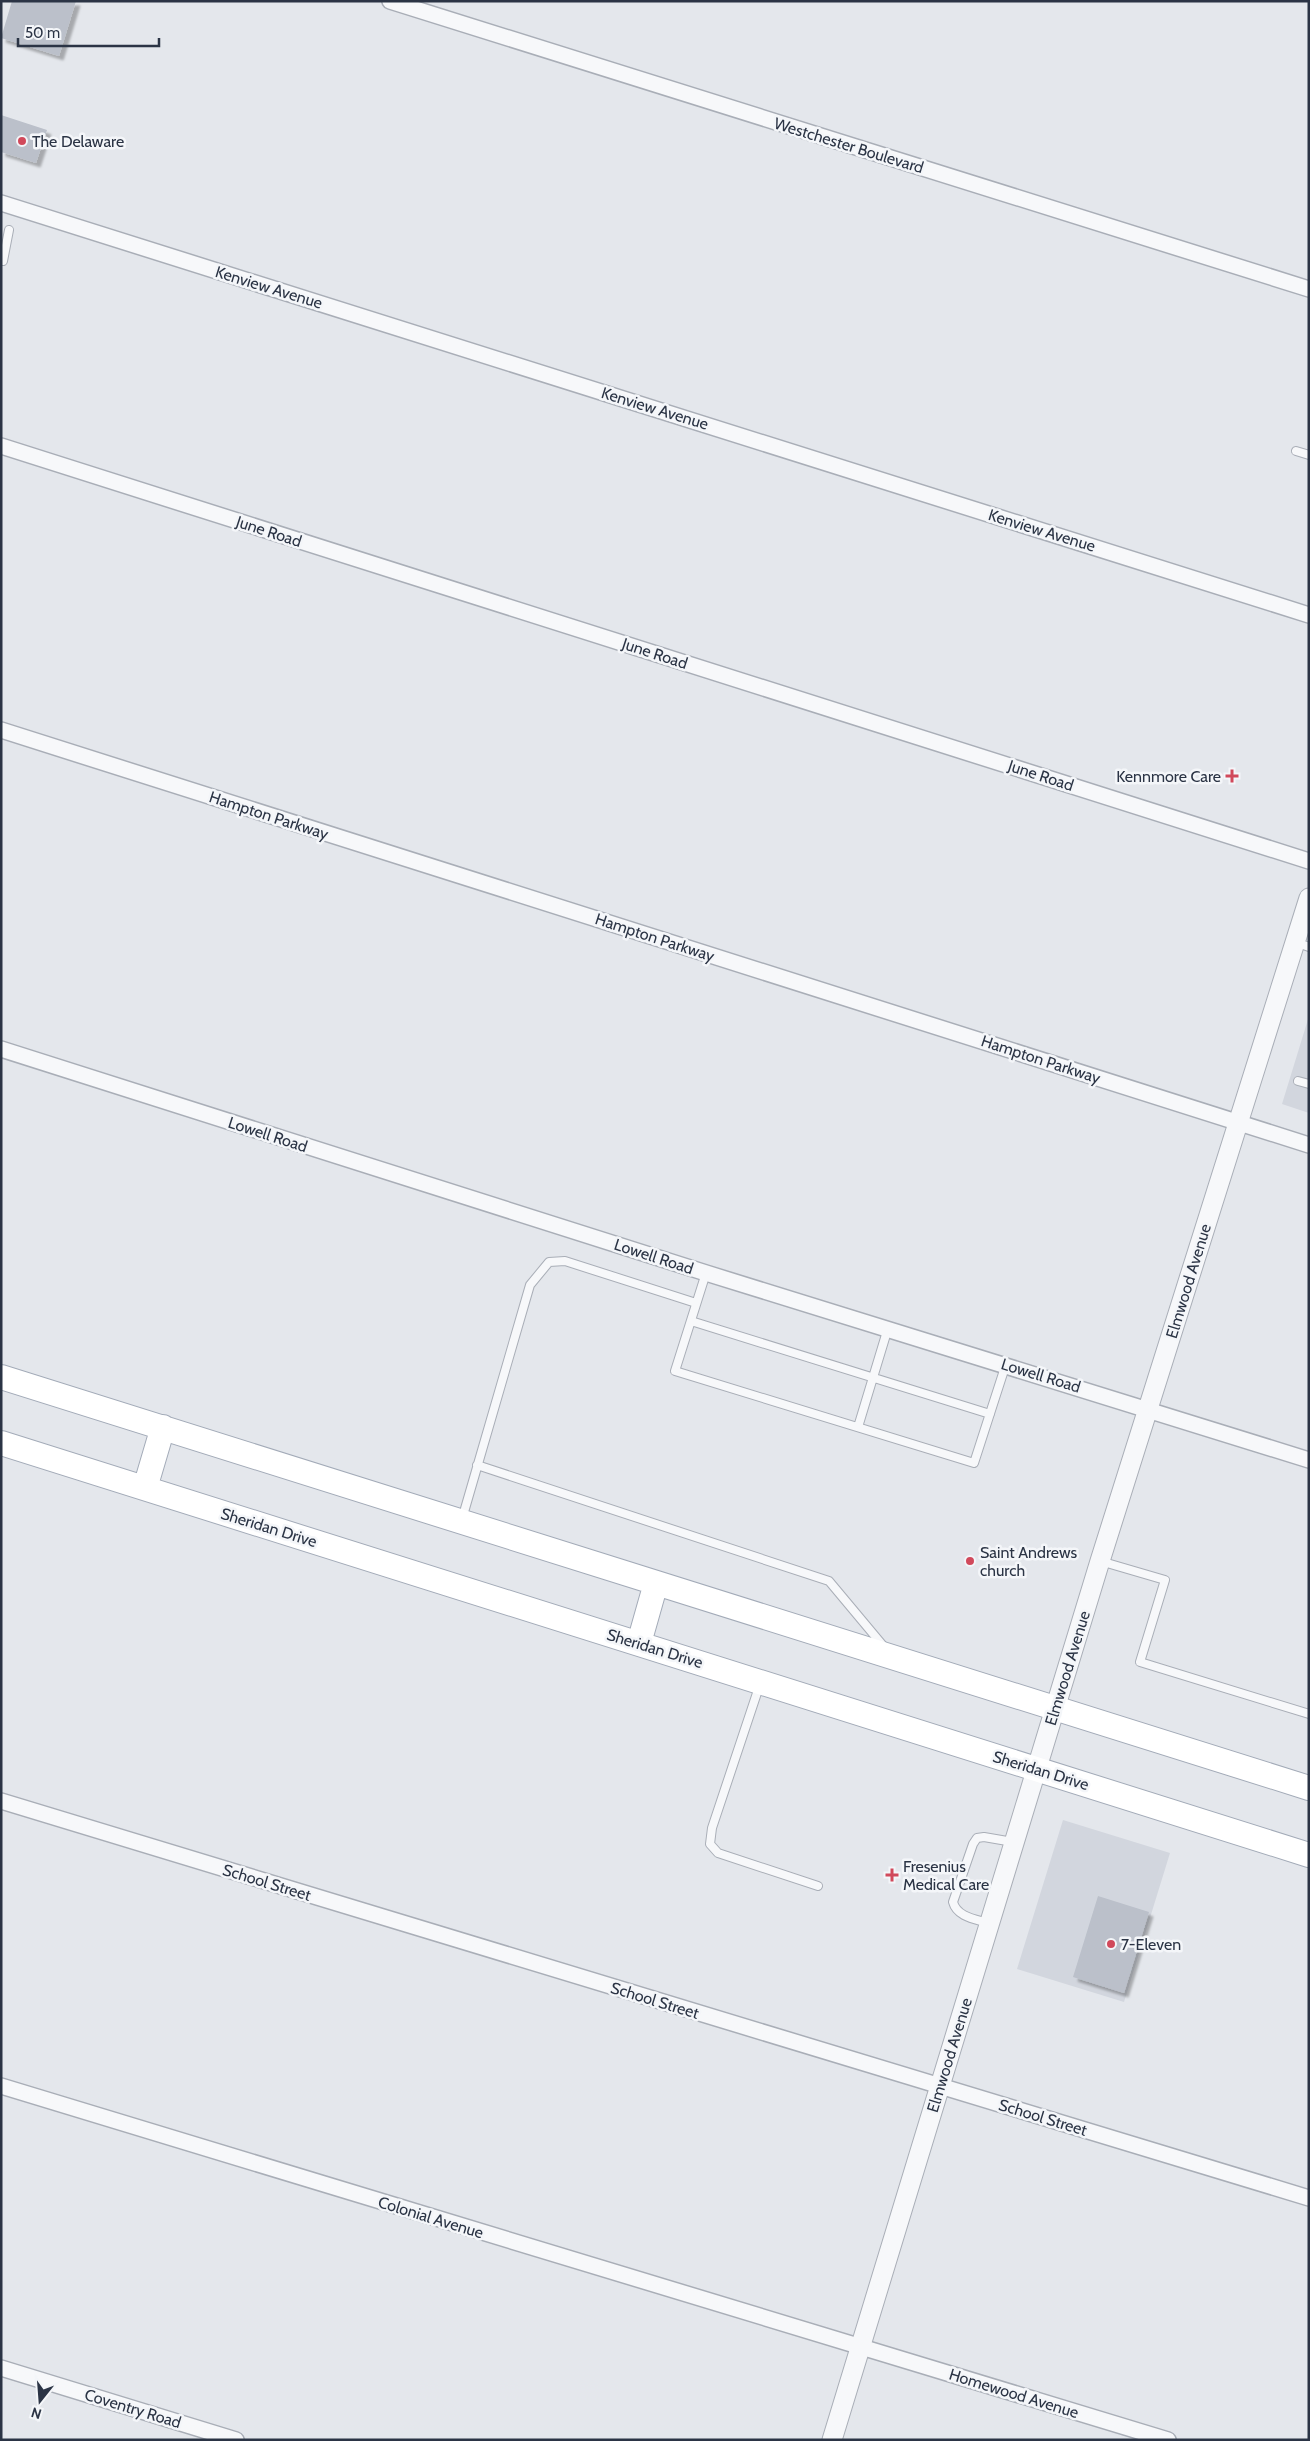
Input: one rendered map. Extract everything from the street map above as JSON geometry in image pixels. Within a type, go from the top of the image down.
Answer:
[{"type":"main road","points":[[1,1376],[1054,1708],[1308,1785]]},
{"type":"main road","points":[[145,1488],[163,1427]]},
{"type":"main road","name":"Sheridan Drive","points":[[1,1442],[1309,1855]]},
{"type":"main road","points":[[639,1643],[656,1583]]},
{"type":"street","name":"Westchester Boulevard","points":[[390,1],[1309,289]]},
{"type":"street","name":"Kenview Avenue","points":[[1,203],[1309,616]]},
{"type":"street","name":"June Road","points":[[1,446],[1309,861]]},
{"type":"street","name":"Hampton Parkway","points":[[1,730],[1309,1144]]},
{"type":"street","name":"Elmwood Avenue","points":[[832,2440],[988,1923],[1100,1561],[1238,1122],[1302,944],[1309,898]]},
{"type":"street","name":"Lowell Road","points":[[1,1049],[1309,1460]]},
{"type":"street","name":"School Street","points":[[1,1801],[1309,2198]]},
{"type":"street","name":"Colonial Avenue","points":[[1,2086],[860,2347]]},
{"type":"street","name":"Homewood Avenue","points":[[860,2347],[1168,2440]]},
{"type":"street","name":"Coventry Road","points":[[1,2368],[236,2440]]},
{"type":"lane","points":[[1,239],[10,230]]},
{"type":"lane","points":[[1,245],[10,230]]},
{"type":"lane","points":[[3,261],[10,230]]},
{"type":"lane","points":[[1296,451],[1309,456]]},
{"type":"lane","points":[[1298,1081],[1309,1084]]},
{"type":"lane","points":[[461,1521],[530,1285],[548,1262],[565,1261],[696,1303]]},
{"type":"lane","points":[[706,1272],[675,1371],[974,1462],[1006,1364]]},
{"type":"lane","points":[[690,1321],[990,1414]]},
{"type":"lane","points":[[858,1427],[888,1328]]},
{"type":"lane","points":[[477,1465],[829,1581],[893,1657]]},
{"type":"lane","points":[[1100,1561],[1165,1580],[1140,1662],[1309,1714]]},
{"type":"lane","points":[[761,1682],[712,1828],[710,1844],[718,1852],[818,1886]]},
{"type":"lane","points":[[988,1923],[960,1913],[955,1909],[953,1902],[973,1844],[977,1838],[984,1837],[1013,1842]]},
{"type":"shaded area","points":[[1309,1016],[1309,1113],[1282,1104]]},
{"type":"shaded area","points":[[1063,1820],[1170,1853],[1124,2002],[1017,1969]]},
{"type":"building","points":[[12,1],[76,1],[59,56],[1,38]]},
{"type":"building","name":"The Delaware","points":[[1,115],[47,130],[36,163],[1,152]]},
{"type":"building","name":"7-Eleven","points":[[1098,1896],[1149,1912],[1124,1993],[1073,1977]]},
{"type":"place","name":"The Delaware","points":[[22,141]]},
{"type":"place","name":"Kennmore Care","points":[[1232,776]]},
{"type":"place","name":"Saint Andrews church","points":[[970,1561]]},
{"type":"place","name":"Fresenius Medical Care","points":[[892,1875]]},
{"type":"place","name":"7-Eleven","points":[[1111,1944]]}]
